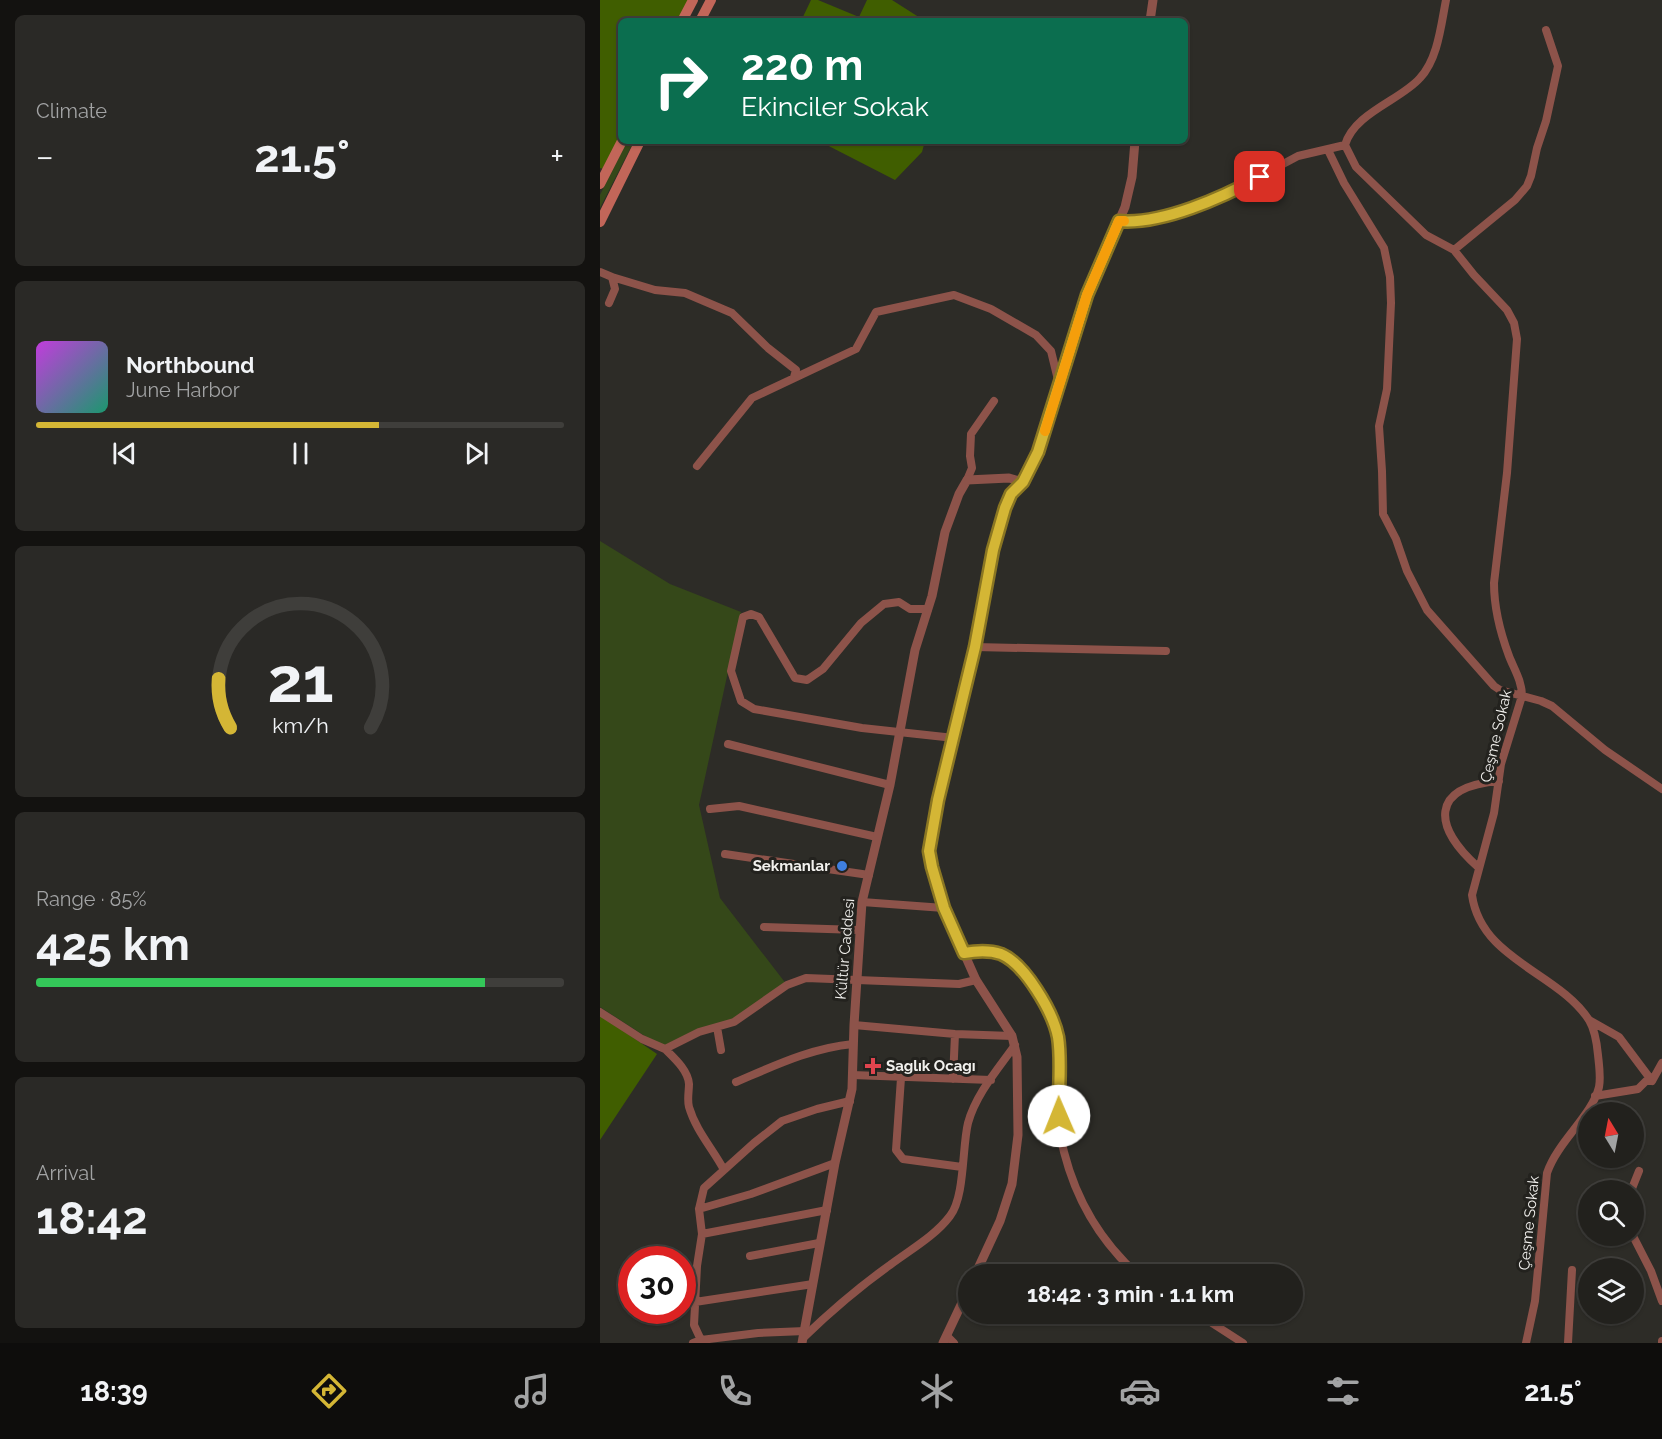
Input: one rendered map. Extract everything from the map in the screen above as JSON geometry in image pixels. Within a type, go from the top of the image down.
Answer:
[{"type":"main road","points":[[684,18],[693,0]]},
{"type":"main road","points":[[702,18],[711,0]]},
{"type":"main road","points":[[600,184],[604,169],[620,144]]},
{"type":"main road","points":[[600,222],[639,144]]},
{"type":"street","points":[[1151,18],[1154,0]]},
{"type":"street","points":[[1119,221],[1146,220],[1183,210],[1244,186],[1298,156],[1345,145],[1354,130],[1374,111],[1414,85],[1426,72],[1432,60],[1446,0]]},
{"type":"street","points":[[1454,250],[1515,200],[1523,192],[1531,176],[1537,148],[1545,128],[1558,66],[1546,30]]},
{"type":"street","points":[[980,1264],[1006,1206],[1016,1162],[1017,1057],[1014,1040],[976,980],[944,908],[936,885],[929,851],[938,800],[975,647],[997,536],[1011,494],[1023,482],[1038,452],[1087,295],[1119,221],[1132,177],[1135,144]]},
{"type":"street","name":"Çeşme Sokak","points":[[1345,145],[1356,167],[1426,235],[1454,250],[1507,310],[1514,323],[1517,339],[1508,473],[1494,591],[1501,630],[1522,687],[1522,696],[1506,746],[1494,813],[1472,896],[1473,906],[1494,941],[1518,962],[1568,998],[1589,1020],[1596,1038],[1600,1081],[1584,1116],[1554,1155],[1547,1173],[1535,1301],[1526,1343]]},
{"type":"street","points":[[1328,150],[1349,191],[1384,248],[1390,277],[1391,303],[1387,390],[1379,426],[1383,514],[1396,539],[1407,571],[1427,610],[1494,686],[1500,690],[1552,706],[1605,750],[1662,789]]},
{"type":"street","points":[[600,272],[655,290],[685,293],[732,313],[768,348],[796,370],[794,377]]},
{"type":"street","points":[[609,303],[615,289],[612,277]]},
{"type":"street","points":[[697,466],[752,398],[856,349],[876,312],[954,296],[991,309],[1036,335],[1051,351],[1059,385]]},
{"type":"street","points":[[994,401],[971,434],[972,468],[967,480],[1009,478],[1023,482]]},
{"type":"street","name":"Kültür Caddesi","points":[[803,1337],[819,1243],[850,1101],[862,902],[890,785],[915,650],[928,609],[945,532],[959,494],[967,480]]},
{"type":"street","points":[[928,609],[910,609],[899,602],[884,604],[861,623],[823,669],[807,680],[795,678],[788,670],[759,617],[751,614],[743,617],[731,671],[741,701],[754,709],[862,728],[954,738]]},
{"type":"street","points":[[975,647],[1166,651]]},
{"type":"street","points":[[728,744],[890,785]]},
{"type":"street","points":[[1478,867],[1454,843],[1445,825],[1445,811],[1451,798],[1464,788],[1499,781]]},
{"type":"street","points":[[710,809],[739,806],[877,837]]},
{"type":"street","points":[[725,854],[869,875]]},
{"type":"street","points":[[862,902],[944,908]]},
{"type":"street","points":[[764,927],[859,930]]},
{"type":"street","points":[[964,953],[980,951],[1002,954],[1028,978],[1040,994],[1051,1015],[1058,1039],[1059,1116],[1063,1149],[1069,1169],[1094,1224],[1110,1246],[1127,1264]]},
{"type":"street","points":[[665,1049],[699,1032],[734,1022],[787,985],[806,978],[959,984],[976,980]]},
{"type":"street","points":[[600,1012],[642,1039],[665,1049],[681,1066],[689,1081],[688,1106],[699,1131],[724,1170]]},
{"type":"street","points":[[1589,1020],[1619,1037],[1652,1081]]},
{"type":"street","points":[[717,1026],[722,1050]]},
{"type":"street","points":[[854,1026],[1014,1040]]},
{"type":"street","points":[[953,1079],[955,1034]]},
{"type":"street","points":[[694,1324],[697,1341],[758,1333],[803,1337],[879,1273],[937,1230],[951,1215],[958,1194],[968,1124],[976,1102],[1014,1040]]},
{"type":"street","points":[[736,1082],[789,1059],[830,1046],[853,1044]]},
{"type":"street","points":[[1652,1081],[1662,1063]]},
{"type":"street","points":[[852,1075],[991,1080]]},
{"type":"street","points":[[901,1078],[896,1150],[903,1160],[962,1167]]},
{"type":"street","points":[[1595,1096],[1638,1089],[1646,1081],[1652,1081]]},
{"type":"street","points":[[696,1284],[702,1234],[699,1209],[704,1188],[754,1143],[782,1122],[817,1109],[850,1101]]},
{"type":"street","points":[[699,1209],[751,1194],[835,1163]]},
{"type":"street","points":[[1635,1180],[1639,1171]]},
{"type":"street","points":[[702,1234],[827,1210]]},
{"type":"street","points":[[750,1256],[819,1243]]},
{"type":"street","points":[[1638,1246],[1651,1271],[1662,1301]]},
{"type":"street","points":[[1568,1343],[1572,1270]]},
{"type":"street","points":[[696,1302],[813,1284]]},
{"type":"street","points":[[948,1340],[958,1315]]},
{"type":"street","points":[[1214,1324],[1243,1343]]},
{"type":"green space","points":[[600,0],[693,0],[684,18],[618,18],[620,144],[607,170],[600,168]]},
{"type":"green space","points":[[811,0],[818,0],[859,17],[867,0],[892,0],[920,18],[802,18]]},
{"type":"green space","points":[[626,144],[632,144],[600,208],[600,195]]},
{"type":"green space","points":[[825,144],[924,144],[922,152],[895,180]]},
{"type":"green space","points":[[600,541],[670,584],[741,612],[699,805],[720,898],[787,985],[734,1022],[665,1049],[600,1007]]},
{"type":"green space","points":[[600,1015],[657,1054],[600,1140]]},
{"type":"slow traffic","points":[[1045,431],[1087,295],[1119,221],[1124,221]]},
{"type":"place","name":"Sekmanlar","points":[[842,866]]},
{"type":"place","name":"Saglık Ocagı","points":[[873,1066]]},
{"type":"route","points":[[1059,1116],[1058,1039],[1051,1015],[1040,994],[1028,978],[1002,954],[980,951],[964,953],[944,908],[936,885],[929,851],[938,800],[987,595],[993,550],[1005,508],[1011,494],[1023,482],[1038,452],[1076,325],[1119,221],[1146,220],[1200,205],[1260,177]]}]
